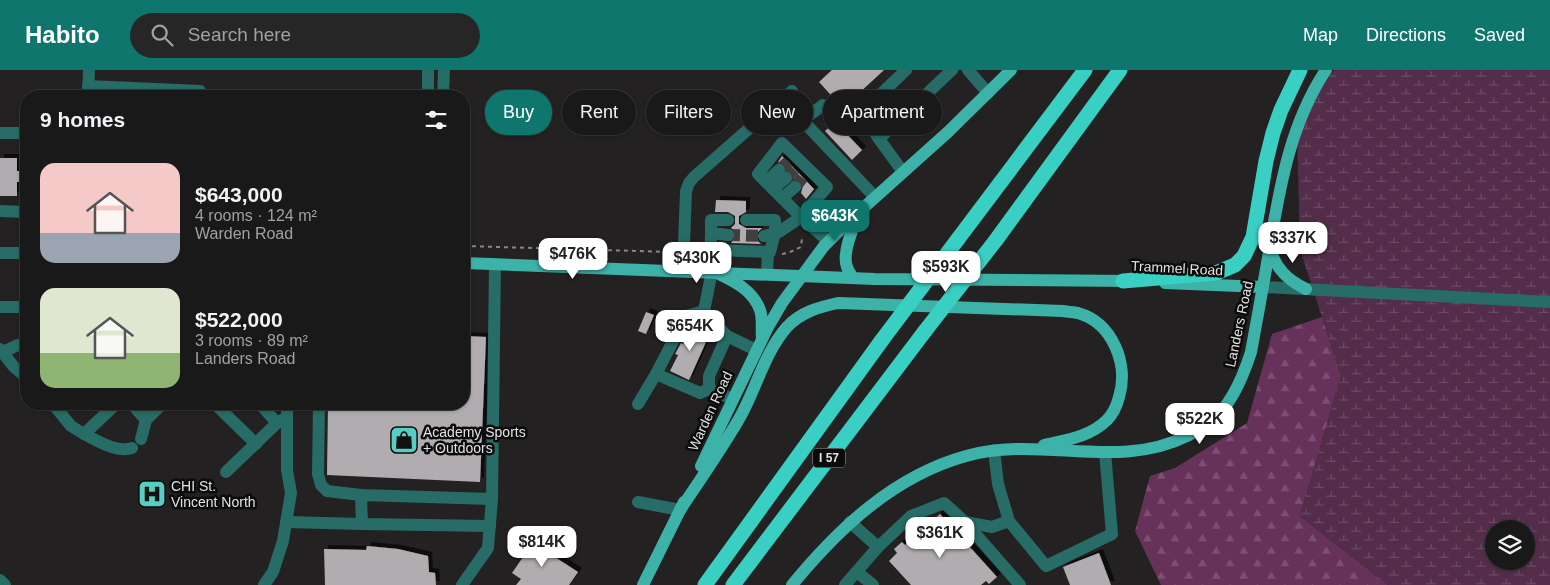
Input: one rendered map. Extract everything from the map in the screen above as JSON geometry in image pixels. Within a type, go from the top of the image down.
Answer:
[{"type":"highway","name":"I 57","points":[[705,585],[882,340],[1085,70]]},
{"type":"highway","name":"I 57","points":[[733,585],[996,240],[1120,70]]},
{"type":"highway","points":[[1095,105],[1131,70]]},
{"type":"highway","points":[[1123,281],[1216,273],[1235,265],[1244,256],[1253,237],[1266,161],[1274,133],[1281,110],[1300,70]]},
{"type":"main road","name":"Warden Road","points":[[642,585],[759,344],[782,303],[828,241],[948,132],[1011,70]]},
{"type":"main road","name":"Landers Road","points":[[1024,449],[1126,453],[1163,446],[1204,428],[1219,414],[1238,387],[1246,370],[1251,352],[1279,194],[1297,126],[1326,70]]},
{"type":"main road","points":[[853,278],[847,267],[846,258],[852,228],[863,208]]},
{"type":"main road","points":[[1270,248],[1277,267],[1295,284],[1306,289]]},
{"type":"main road","name":"Trammel Road","points":[[470,263],[711,271],[853,278],[1123,281],[1262,287]]},
{"type":"main road","points":[[711,271],[735,282],[752,294],[760,311],[759,344]]},
{"type":"main road","points":[[680,510],[739,418],[776,343],[788,327],[803,314],[820,307],[838,303],[1063,311],[1080,314],[1105,330],[1114,343],[1120,358],[1122,371],[1122,388],[1116,405],[1107,420],[1090,432],[1072,438],[1024,449],[994,450],[968,455],[916,475],[850,522],[792,585]]},
{"type":"street","points":[[88,90],[89,70]]},
{"type":"street","points":[[428,70],[428,90]]},
{"type":"street","points":[[443,90],[444,70]]},
{"type":"street","points":[[885,90],[906,70]]},
{"type":"street","points":[[879,139],[952,70]]},
{"type":"street","points":[[968,70],[988,93]]},
{"type":"street","points":[[813,131],[875,197]]},
{"type":"street","points":[[0,132],[20,133]]},
{"type":"street","points":[[683,270],[686,191],[689,183],[742,135]]},
{"type":"street","points":[[876,135],[903,172]]},
{"type":"street","points":[[769,235],[780,232],[801,217],[827,187],[795,170],[782,143],[758,174],[801,217],[828,241]]},
{"type":"street","points":[[774,190],[795,170]]},
{"type":"street","points":[[774,190],[795,170]]},
{"type":"street","points":[[0,212],[20,212]]},
{"type":"street","points":[[704,311],[711,271],[711,220],[728,220]]},
{"type":"street","points":[[746,220],[775,220],[769,235],[770,252],[768,254],[767,274]]},
{"type":"street","points":[[712,233],[728,235]]},
{"type":"street","points":[[712,250],[768,254]]},
{"type":"street","points":[[0,253],[20,253]]},
{"type":"street","points":[[462,585],[488,548],[492,499],[495,264]]},
{"type":"street","name":"Trammel Road","points":[[1262,287],[1550,302]]},
{"type":"street","points":[[0,307],[20,307]]},
{"type":"street","points":[[704,311],[727,336],[759,344]]},
{"type":"street","points":[[638,404],[686,316],[704,311]]},
{"type":"street","points":[[709,390],[710,376],[727,336]]},
{"type":"street","points":[[20,345],[2,350],[20,372]]},
{"type":"street","points":[[656,374],[700,393],[709,390],[732,399]]},
{"type":"street","points":[[61,410],[71,426],[84,434],[113,448],[128,449],[137,444],[146,420],[156,410]]},
{"type":"street","points":[[84,434],[110,410]]},
{"type":"street","points":[[137,410],[146,420]]},
{"type":"street","points":[[222,410],[256,444]]},
{"type":"street","points":[[268,410],[282,420]]},
{"type":"street","points":[[264,585],[274,572],[283,541],[291,492],[282,420],[285,410]]},
{"type":"street","points":[[319,410],[318,474],[321,485],[327,491],[361,495],[492,499]]},
{"type":"street","points":[[226,472],[282,420]]},
{"type":"street","points":[[994,450],[998,484],[1009,521],[1046,566],[1112,534],[1105,452]]},
{"type":"street","points":[[361,495],[362,524]]},
{"type":"street","points":[[638,502],[680,510]]},
{"type":"street","points":[[845,585],[878,547],[912,516],[944,503],[965,522],[1020,585]]},
{"type":"street","points":[[965,522],[992,527],[1009,521]]},
{"type":"street","points":[[286,522],[490,526]]},
{"type":"street","points":[[850,522],[878,547]]},
{"type":"street","points":[[857,572],[873,585]]},
{"type":"street","points":[[0,580],[5,585]]},
{"type":"path","points":[[768,254],[788,253],[801,247],[802,238]]},
{"type":"path","points":[[470,246],[684,252]]},
{"type":"green space","points":[[1334,70],[1550,70],[1550,585],[1388,585],[1300,516],[1341,376],[1300,249],[1297,126]]},
{"type":"green space","points":[[1322,317],[1341,376],[1300,516],[1388,585],[1161,585],[1135,531],[1150,476],[1175,468],[1247,423],[1272,334]]},
{"type":"building","points":[[832,70],[884,70],[862,90],[826,90],[819,82]]},
{"type":"building","points":[[829,135],[848,135],[862,150],[852,160]]},
{"type":"building","points":[[782,156],[814,189],[806,199],[801,193],[803,186],[801,182],[794,179],[785,164],[778,162]]},
{"type":"building","points":[[0,158],[17,158],[17,171],[20,171],[20,182],[17,182],[17,196],[0,196]]},
{"type":"building","points":[[716,200],[746,201],[746,212],[739,216],[739,224],[746,228],[762,228],[756,234],[756,239],[761,244],[731,243],[736,236],[735,231],[731,228],[735,224],[735,216],[728,212],[715,212]]},
{"type":"building","points":[[646,312],[654,315],[646,334],[638,331]]},
{"type":"building","points":[[692,325],[710,333],[689,380],[670,371],[678,355],[675,354],[681,343],[683,344]]},
{"type":"building","name":"Academy Sports + Outdoors","points":[[470,336],[486,337],[480,482],[327,475],[328,410],[470,410]]},
{"type":"building","points":[[940,514],[997,577],[989,584],[986,581],[981,585],[911,585],[889,561],[897,553],[894,549],[902,542],[905,545]]},
{"type":"building","points":[[527,539],[578,572],[569,585],[516,585],[521,579],[512,573],[525,554],[520,550]]},
{"type":"building","points":[[367,546],[398,549],[428,556],[429,572],[435,573],[436,585],[325,585],[324,549],[366,550]]},
{"type":"building","points":[[1099,553],[1111,585],[1070,585],[1063,567]]},
{"type":"tunnel","points":[[779,170],[788,162]]},
{"type":"tunnel","points":[[786,178],[795,169]]},
{"type":"tunnel","points":[[795,187],[803,177]]},
{"type":"tunnel","points":[[728,235],[764,236]]},
{"type":"place","name":"Academy Sports + Outdoors","points":[[404,440]]},
{"type":"place","name":"CHI St. Vincent North","points":[[152,494]]}]
